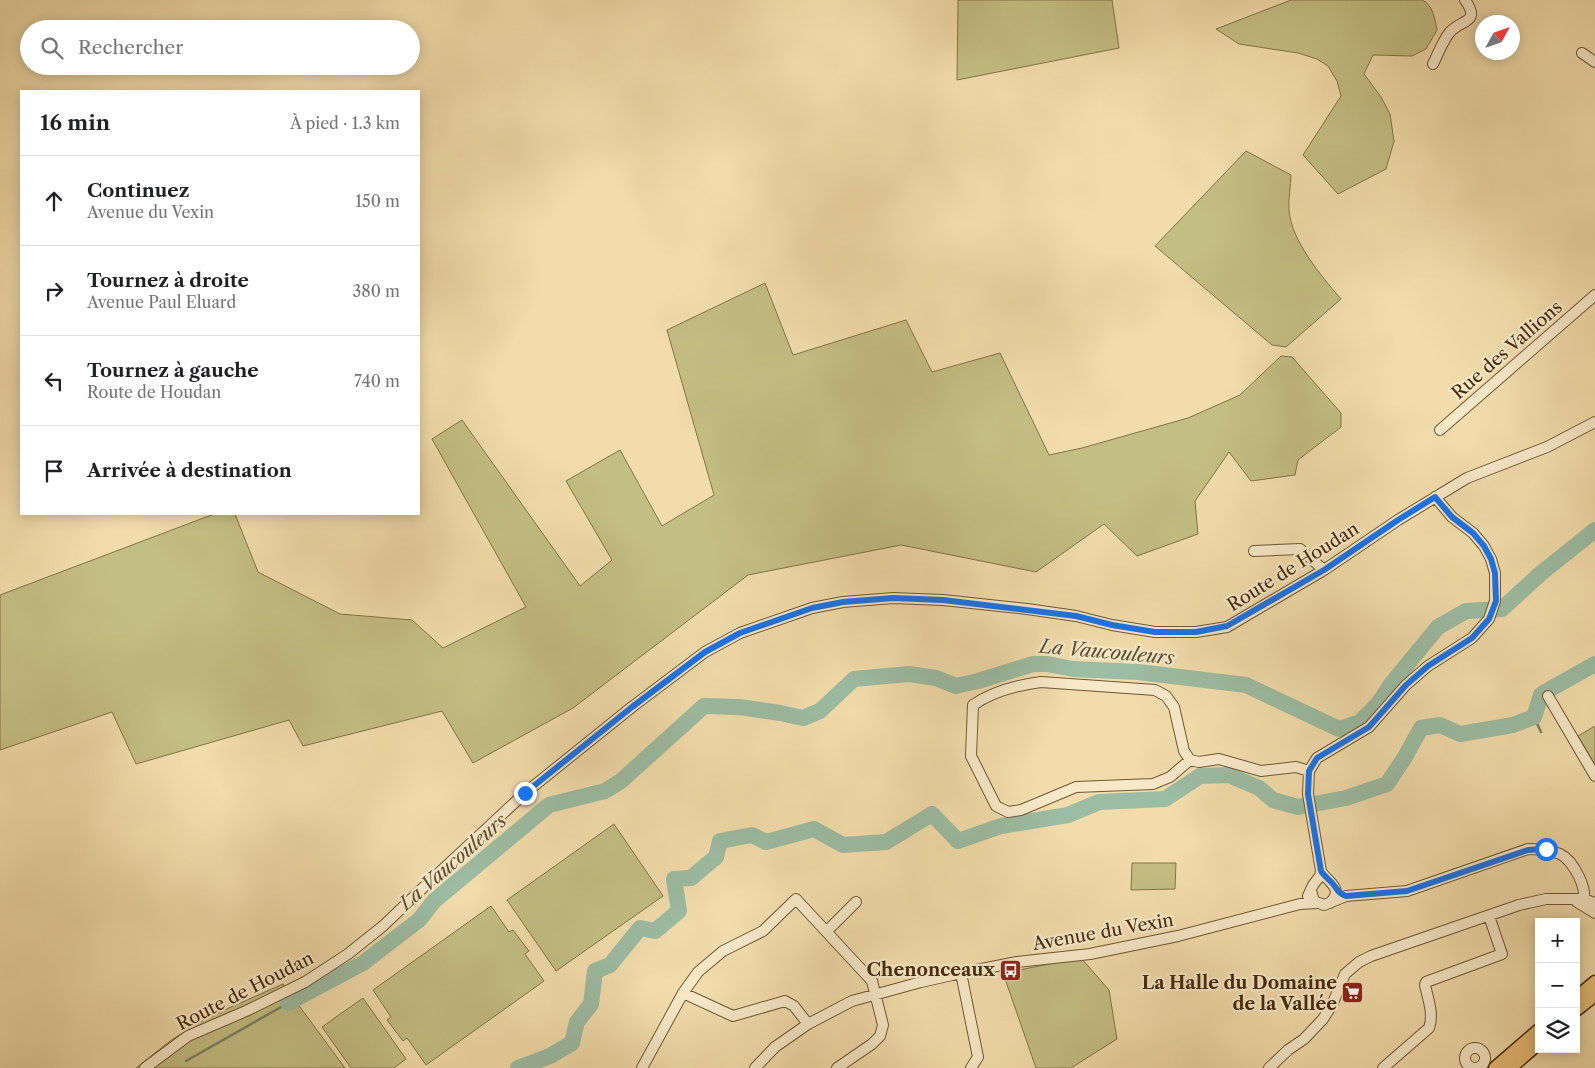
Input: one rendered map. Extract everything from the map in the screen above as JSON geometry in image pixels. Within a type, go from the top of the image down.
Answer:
[{"type":"main road","points":[[1580,995],[1595,982]]},
{"type":"main road","points":[[1579,1008],[1595,995]]},
{"type":"main road","points":[[1495,1068],[1535,1033]]},
{"type":"main road","points":[[1510,1068],[1535,1046]]},
{"type":"street","points":[[1434,64],[1449,32],[1466,22],[1471,15],[1470,8],[1465,0]]},
{"type":"street","points":[[1582,53],[1595,62]]},
{"type":"street","name":"Rue des Vallions","points":[[1440,430],[1595,295]]},
{"type":"street","name":"Route de Houdan","points":[[145,1068],[188,1036],[246,1011],[305,982],[348,954],[383,926],[525,793],[705,652],[740,633],[812,608],[843,602],[893,598],[943,600],[1026,609],[1076,616],[1112,625],[1155,632],[1196,632],[1227,626],[1324,570],[1398,520],[1468,478],[1547,447],[1595,422]]},
{"type":"street","points":[[1300,904],[1320,876],[1321,871],[1308,794],[1309,771],[1317,758],[1369,727],[1406,685],[1428,666],[1472,638],[1489,619],[1496,601],[1495,573],[1491,559],[1484,546],[1473,533],[1452,517],[1435,497]]},
{"type":"street","points":[[1254,551],[1300,549],[1324,570]]},
{"type":"street","points":[[1190,760],[1170,777],[1154,784],[1076,787],[1021,810],[1008,812],[996,806],[971,756],[973,705],[984,697],[1026,684],[1041,682],[1155,690],[1166,696],[1174,707],[1184,751],[1190,760],[1198,762],[1219,759],[1261,771],[1296,767],[1309,771]]},
{"type":"street","points":[[1548,696],[1595,776]]},
{"type":"street","points":[[1328,880],[1322,880],[1313,887],[1312,898],[1317,903],[1324,905],[1346,896],[1407,891],[1528,850],[1546,849],[1561,854],[1573,865],[1581,881],[1584,902],[1595,913]]},
{"type":"street","points":[[1321,871],[1334,884],[1340,894],[1346,896]]},
{"type":"street","points":[[1330,903],[1335,898],[1336,889]]},
{"type":"street","points":[[642,1068],[683,993],[698,972],[723,951],[763,931],[796,898],[872,981],[883,1025],[880,1036],[872,1044],[837,1068]]},
{"type":"street","points":[[1269,1068],[1288,1050],[1304,1039],[1323,1019],[1332,1005],[1345,974],[1359,962],[1371,956],[1519,905],[1546,899],[1584,902]]},
{"type":"street","points":[[826,931],[856,902]]},
{"type":"street","name":"Avenue du Vexin","points":[[755,1068],[775,1047],[808,1024],[852,1001],[961,973],[1017,962],[1117,949],[1178,936],[1300,904],[1317,903]]},
{"type":"street","points":[[1383,1068],[1429,1028],[1431,1022],[1426,982],[1502,954],[1489,916]]},
{"type":"street","points":[[961,973],[978,1057],[971,1068]]},
{"type":"street","points":[[683,993],[733,1016],[785,1001],[794,1006],[808,1024]]},
{"type":"shaded area","points":[[958,0],[1112,0],[1119,48],[957,80]]},
{"type":"shaded area","points":[[1291,0],[1422,0],[1429,5],[1435,21],[1437,30],[1426,49],[1412,56],[1373,55],[1364,74],[1381,97],[1390,114],[1394,141],[1386,169],[1338,194],[1303,155],[1341,96],[1337,81],[1328,66],[1317,59],[1298,53],[1239,44],[1216,29]]},
{"type":"shaded area","points":[[1246,151],[1291,175],[1289,210],[1295,233],[1316,269],[1341,299],[1286,347],[1272,345],[1155,246]]},
{"type":"shaded area","points":[[765,283],[793,355],[906,320],[932,372],[1000,353],[1049,455],[1082,448],[1188,418],[1240,395],[1281,356],[1292,357],[1341,413],[1341,427],[1298,460],[1295,475],[1251,481],[1229,452],[1195,501],[1198,534],[1137,556],[1104,524],[1036,572],[901,545],[748,575],[573,708],[473,763],[442,711],[303,746],[289,720],[136,764],[112,712],[0,750],[0,595],[211,515],[235,515],[258,572],[340,614],[412,620],[443,648],[526,607],[432,439],[462,420],[580,586],[612,560],[566,481],[620,450],[662,526],[714,495],[667,330]]},
{"type":"shaded area","points":[[1595,659],[1595,665],[1583,674],[1580,667]]},
{"type":"shaded area","points":[[1595,726],[1595,765],[1578,736]]},
{"type":"shaded area","points":[[614,824],[663,896],[556,971],[507,900]]},
{"type":"shaded area","points":[[1132,863],[1176,863],[1175,889],[1131,890]]},
{"type":"shaded area","points":[[491,906],[509,932],[513,930],[529,951],[525,954],[544,981],[426,1065],[407,1038],[403,1041],[387,1020],[391,1017],[373,990]]},
{"type":"shaded area","points":[[1081,958],[1109,990],[1117,1039],[1071,1068],[1036,1068],[1003,973]]},
{"type":"shaded area","points":[[283,984],[345,1068],[136,1068],[170,1041],[204,1019]]},
{"type":"shaded area","points":[[363,998],[406,1059],[394,1068],[351,1068],[322,1027]]},
{"type":"waterway","name":"La Vaucouleurs","points":[[288,1003],[363,963],[419,920],[434,901],[549,805],[605,791],[621,781],[704,706],[739,707],[803,718],[820,711],[854,679],[909,674],[936,678],[956,686],[1033,664],[1047,664],[1073,669],[1138,672],[1246,685],[1339,729],[1360,722],[1378,704],[1392,683],[1438,627],[1466,611],[1502,609],[1539,575],[1595,530]]},
{"type":"waterway","name":"La Vaucouleurs","points":[[518,1068],[550,1056],[572,1043],[577,1022],[591,1004],[595,971],[610,965],[640,928],[655,931],[679,911],[674,879],[691,878],[716,857],[720,841],[752,835],[766,842],[814,829],[843,845],[886,842],[932,814],[958,841],[1001,826],[1068,815],[1099,802],[1165,799],[1200,776],[1229,775],[1259,788],[1273,800],[1298,807],[1346,798],[1387,784],[1421,728],[1440,725],[1460,734],[1513,725],[1534,717],[1541,695],[1545,692],[1595,664]]},
{"type":"waterway","points":[[1534,717],[1541,732]]},
{"type":"waterway","points":[[186,1061],[288,1003]]},
{"type":"place","name":"Chenonceaux","points":[[1011,970]]},
{"type":"place","name":"La Halle du Domaine de la Vallée","points":[[1353,993]]},
{"type":"route","points":[[525,793],[632,707],[705,652],[740,633],[781,618],[812,608],[843,602],[893,598],[943,600],[1026,609],[1076,616],[1112,625],[1155,632],[1196,632],[1227,626],[1291,590],[1435,497],[1452,517],[1473,533],[1484,546],[1491,559],[1495,573],[1496,601],[1489,619],[1472,638],[1428,666],[1406,685],[1369,727],[1317,758],[1309,771],[1308,794],[1321,871],[1343,896],[1407,891],[1528,850],[1546,849]]}]
